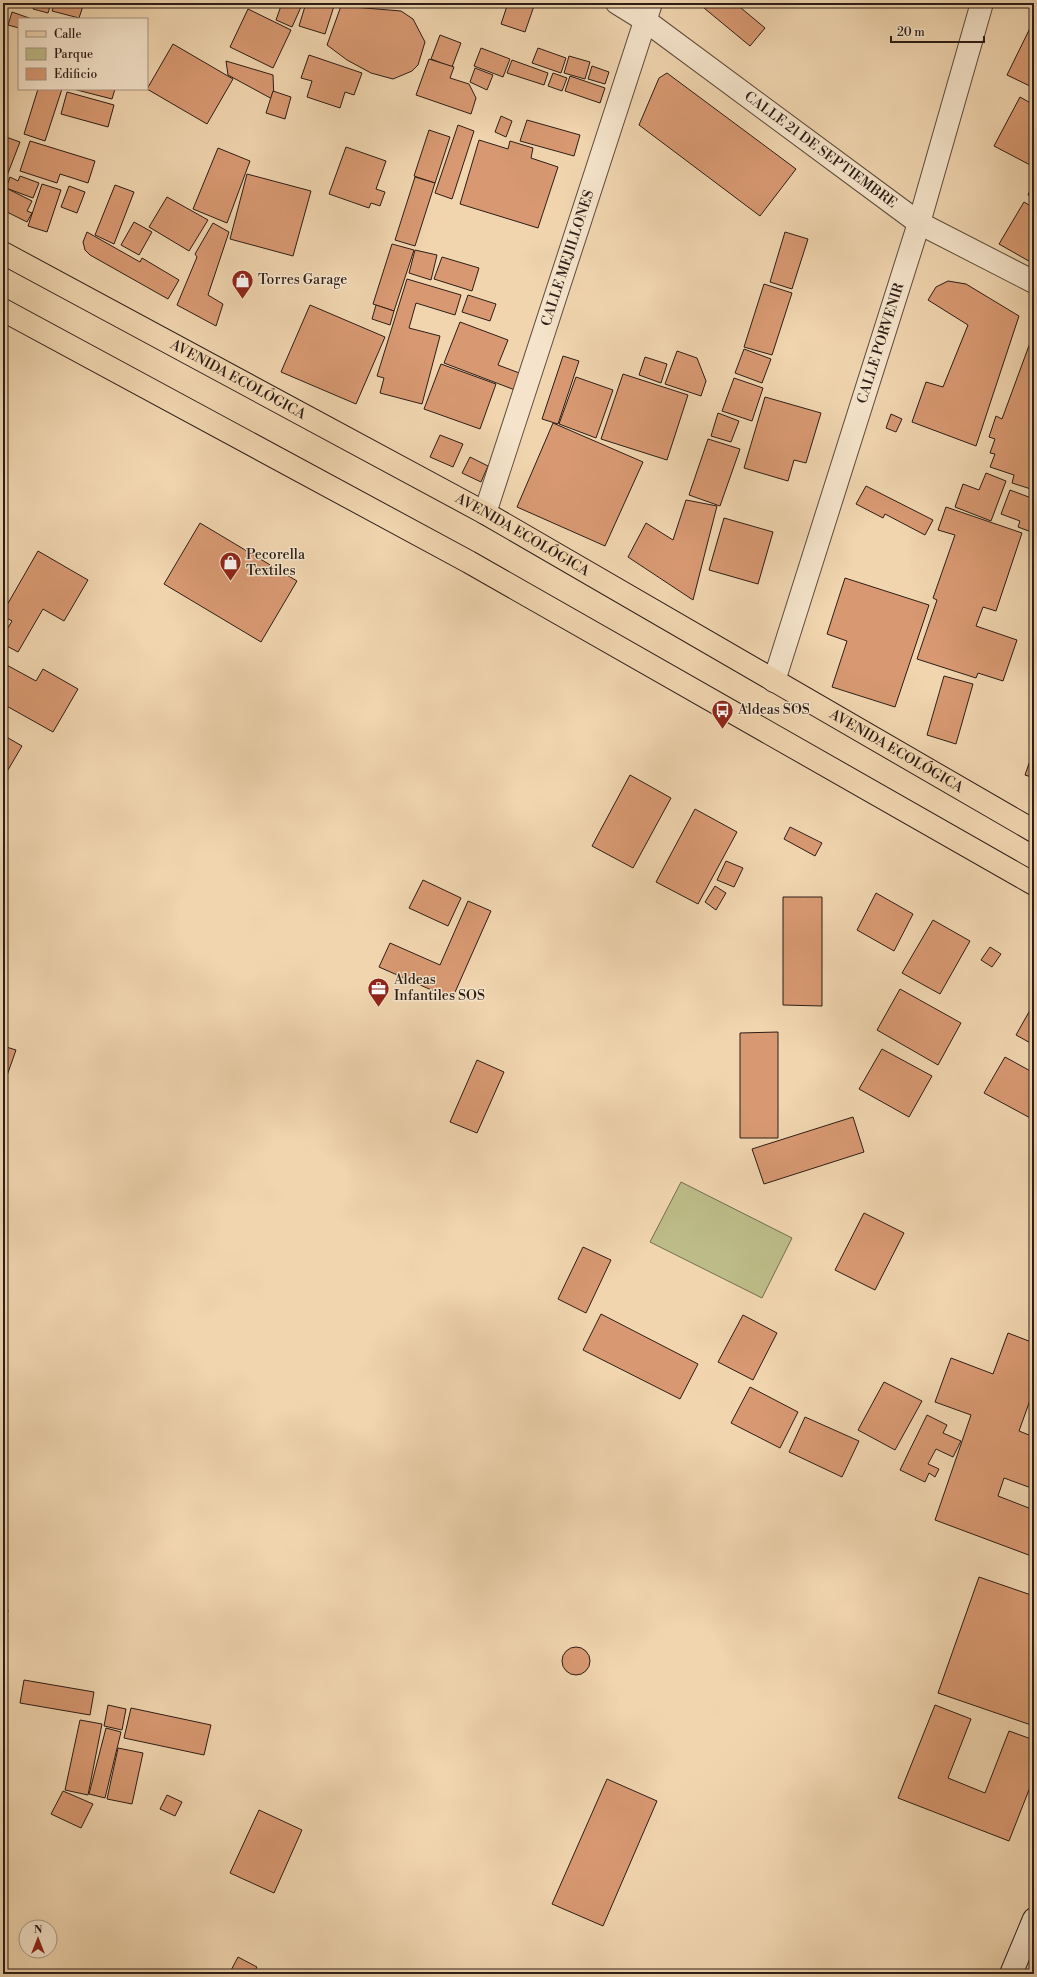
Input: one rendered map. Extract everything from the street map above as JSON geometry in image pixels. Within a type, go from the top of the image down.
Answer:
[{"type":"main road","name":"AVENIDA ECOLÓGICA","points":[[3,253],[485,513],[1034,830]]},
{"type":"main road","points":[[3,310],[468,562],[1034,884]]},
{"type":"street","name":"CALLE 21 DE SEPTIEMBRE","points":[[617,3],[649,12],[919,223],[1034,282]]},
{"type":"street","name":"CALLE PORVENIR","points":[[774,681],[919,223],[982,3]]},
{"type":"street","name":"CALLE MEJILLONES","points":[[485,513],[649,12]]},
{"type":"street","points":[[1011,1974],[1034,1919]]},
{"type":"green space","points":[[681,1182],[792,1238],[762,1298],[650,1242]]},
{"type":"building","points":[[35,3],[51,3],[48,13],[33,9]]},
{"type":"building","points":[[55,3],[84,3],[79,18],[52,11]]},
{"type":"building","points":[[282,3],[291,3],[301,7],[292,27],[276,20]]},
{"type":"building","points":[[306,3],[335,3],[325,34],[299,26]]},
{"type":"building","points":[[508,3],[535,3],[525,32],[501,24]]},
{"type":"building","points":[[698,3],[735,3],[765,28],[750,46]]},
{"type":"building","points":[[341,6],[401,11],[413,19],[425,42],[418,65],[412,71],[393,79],[371,73],[347,60],[327,45]]},
{"type":"building","points":[[248,9],[291,30],[273,68],[230,47]]},
{"type":"building","points":[[12,12],[29,18],[18,18],[18,28],[8,25]]},
{"type":"building","points":[[1034,20],[1034,88],[1007,75]]},
{"type":"building","points":[[440,35],[461,43],[452,67],[431,59]]},
{"type":"building","points":[[173,44],[233,79],[207,124],[148,90]]},
{"type":"building","points":[[481,48],[510,59],[503,77],[474,66]]},
{"type":"building","points":[[538,48],[566,58],[561,73],[532,63]]},
{"type":"building","points":[[309,55],[362,73],[354,95],[345,92],[340,108],[307,97],[312,81],[301,78]]},
{"type":"building","points":[[569,56],[590,62],[585,79],[564,73]]},
{"type":"building","points":[[429,59],[454,67],[450,78],[469,84],[476,98],[471,114],[416,95]]},
{"type":"building","points":[[512,60],[548,73],[544,85],[507,73]]},
{"type":"building","points":[[226,61],[273,75],[274,100],[228,75]]},
{"type":"building","points":[[592,66],[609,72],[605,84],[588,79]]},
{"type":"building","points":[[475,68],[493,75],[487,90],[470,82]]},
{"type":"building","points":[[553,73],[567,78],[562,91],[548,86]]},
{"type":"building","points":[[667,73],[796,169],[760,216],[639,125],[659,78]]},
{"type":"building","points":[[570,76],[605,88],[600,103],[565,91]]},
{"type":"building","points":[[38,90],[62,90],[45,141],[24,134]]},
{"type":"building","points":[[77,90],[115,90],[112,99]]},
{"type":"building","points":[[273,91],[291,97],[285,119],[266,113]]},
{"type":"building","points":[[67,92],[114,105],[108,127],[61,114]]},
{"type":"building","points":[[1020,97],[1034,105],[1034,167],[994,146]]},
{"type":"building","points":[[501,116],[512,121],[506,137],[495,132]]},
{"type":"building","points":[[527,120],[580,135],[574,156],[520,141]]},
{"type":"building","points":[[458,125],[474,131],[452,199],[435,193]]},
{"type":"building","points":[[429,130],[450,137],[435,183],[414,176]]},
{"type":"building","points":[[3,136],[20,142],[3,186]]},
{"type":"building","points":[[479,140],[508,149],[510,141],[533,148],[531,158],[558,167],[538,228],[460,204]]},
{"type":"building","points":[[30,141],[95,161],[88,183],[60,174],[57,183],[20,171]]},
{"type":"building","points":[[346,147],[386,161],[376,189],[385,192],[380,206],[371,203],[369,208],[329,194]]},
{"type":"building","points":[[218,148],[250,161],[227,223],[193,209]]},
{"type":"building","points":[[247,174],[311,191],[293,256],[230,239]]},
{"type":"building","points":[[20,176],[39,183],[33,198],[6,188],[10,177],[18,181]]},
{"type":"building","points":[[415,177],[435,183],[415,246],[395,240]]},
{"type":"building","points":[[1034,181],[1034,198],[1028,195]]},
{"type":"building","points":[[42,184],[61,190],[47,232],[28,226]]},
{"type":"building","points":[[115,185],[134,192],[114,244],[95,235]]},
{"type":"building","points":[[69,186],[85,192],[77,213],[61,207]]},
{"type":"building","points":[[6,188],[32,201],[27,211],[32,213],[27,222],[3,210],[3,194]]},
{"type":"building","points":[[167,197],[208,220],[189,251],[149,227]]},
{"type":"building","points":[[1024,202],[1034,208],[1034,264],[999,244]]},
{"type":"building","points":[[134,222],[152,232],[139,255],[121,245]]},
{"type":"building","points":[[213,223],[229,232],[208,295],[223,304],[216,326],[177,305],[197,257],[195,254]]},
{"type":"building","points":[[87,232],[140,262],[142,258],[179,280],[168,299],[90,255],[85,250],[83,242]]},
{"type":"building","points":[[785,232],[808,239],[792,289],[770,282]]},
{"type":"building","points":[[392,244],[414,250],[394,311],[373,304]]},
{"type":"building","points":[[415,250],[437,255],[431,280],[409,273]]},
{"type":"building","points":[[442,257],[479,268],[472,291],[434,279]]},
{"type":"building","points":[[407,279],[461,295],[455,315],[416,303],[409,328],[440,336],[422,404],[380,393],[384,378],[377,376]]},
{"type":"building","points":[[948,281],[966,284],[1019,316],[976,446],[912,422],[926,382],[943,387],[968,325],[928,300],[936,287]]},
{"type":"building","points":[[764,284],[792,293],[772,355],[744,347]]},
{"type":"building","points":[[468,295],[496,304],[490,321],[462,312]]},
{"type":"building","points":[[310,305],[385,337],[356,404],[281,372]]},
{"type":"building","points":[[376,305],[394,311],[390,325],[372,319]]},
{"type":"building","points":[[460,322],[508,340],[498,365],[522,374],[515,390],[444,363]]},
{"type":"building","points":[[1034,332],[1034,490],[1012,483],[1014,475],[990,467],[995,454],[990,453],[995,439],[989,437],[996,416],[1002,419]]},
{"type":"building","points":[[744,349],[771,359],[762,383],[735,373]]},
{"type":"building","points":[[677,351],[697,358],[706,381],[701,396],[665,384]]},
{"type":"building","points":[[563,356],[579,361],[558,424],[542,419]]},
{"type":"building","points":[[645,357],[667,364],[661,383],[639,375]]},
{"type":"building","points":[[441,364],[496,384],[480,429],[424,409]]},
{"type":"building","points":[[623,374],[688,395],[667,460],[601,439]]},
{"type":"building","points":[[576,377],[613,390],[596,438],[559,424]]},
{"type":"building","points":[[734,378],[763,388],[752,421],[722,411]]},
{"type":"building","points":[[765,397],[821,413],[806,463],[794,460],[788,481],[744,468]]},
{"type":"building","points":[[718,413],[739,421],[731,442],[711,436]]},
{"type":"building","points":[[891,414],[902,419],[896,432],[886,428]]},
{"type":"building","points":[[553,423],[643,462],[605,546],[517,507]]},
{"type":"building","points":[[440,435],[463,444],[453,467],[430,457]]},
{"type":"building","points":[[708,439],[740,449],[720,506],[689,495]]},
{"type":"building","points":[[470,457],[488,466],[481,482],[462,473]]},
{"type":"building","points":[[986,473],[1006,481],[991,521],[955,507],[963,484],[979,490]]},
{"type":"building","points":[[866,486],[933,520],[925,535],[885,514],[883,518],[856,504]]},
{"type":"building","points":[[1010,490],[1034,499],[1034,533],[1018,527],[1020,521],[1001,514]]},
{"type":"building","points":[[686,500],[717,506],[693,600],[628,557],[646,523],[673,540]]},
{"type":"building","points":[[946,507],[1022,533],[996,611],[983,607],[976,626],[1017,640],[1003,681],[978,673],[976,678],[917,659],[937,600],[933,598],[955,535],[938,530]]},
{"type":"building","points":[[724,518],[773,532],[758,584],[709,570]]},
{"type":"building","name":"Pecorella Textiles","points":[[200,523],[297,581],[261,642],[164,584]]},
{"type":"building","points":[[38,551],[88,580],[64,621],[43,609],[18,652],[3,644],[3,636],[12,621],[3,616],[3,612]]},
{"type":"building","points":[[845,578],[929,605],[895,707],[832,687],[847,641],[827,634]]},
{"type":"building","points":[[3,663],[36,681],[43,669],[78,689],[53,732],[3,704]]},
{"type":"building","points":[[944,676],[973,684],[956,744],[927,735]]},
{"type":"building","points":[[3,735],[22,746],[5,775],[3,774]]},
{"type":"building","points":[[1034,752],[1034,778],[1025,775]]},
{"type":"building","points":[[630,775],[671,798],[633,868],[592,846]]},
{"type":"building","points":[[695,809],[737,832],[698,904],[656,882]]},
{"type":"building","points":[[790,827],[822,843],[815,856],[784,839]]},
{"type":"building","points":[[726,861],[743,868],[734,887],[717,880]]},
{"type":"building","points":[[423,880],[461,898],[448,926],[409,908]]},
{"type":"building","points":[[715,886],[726,893],[716,910],[705,902]]},
{"type":"building","points":[[876,893],[913,914],[894,951],[857,930]]},
{"type":"building","points":[[783,897],[822,897],[822,1006],[783,1005]]},
{"type":"building","points":[[468,901],[491,911],[452,999],[379,967],[390,943],[440,965]]},
{"type":"building","points":[[933,920],[970,941],[940,994],[902,973]]},
{"type":"building","points":[[990,947],[1001,954],[992,967],[981,960]]},
{"type":"building","points":[[900,989],[961,1023],[938,1065],[877,1030]]},
{"type":"building","points":[[1034,1003],[1034,1045],[1016,1035]]},
{"type":"building","points":[[778,1032],[778,1138],[740,1138],[740,1033]]},
{"type":"building","points":[[3,1046],[16,1050],[3,1087]]},
{"type":"building","points":[[882,1049],[932,1076],[909,1117],[859,1089]]},
{"type":"building","points":[[1005,1057],[1034,1073],[1034,1120],[984,1093]]},
{"type":"building","points":[[477,1060],[504,1072],[477,1133],[450,1122]]},
{"type":"building","points":[[853,1117],[864,1152],[764,1184],[752,1149]]},
{"type":"building","points":[[864,1213],[904,1233],[875,1290],[835,1270]]},
{"type":"building","points":[[583,1247],[611,1260],[586,1313],[558,1299]]},
{"type":"building","points":[[601,1314],[698,1364],[680,1399],[583,1350]]},
{"type":"building","points":[[743,1315],[777,1333],[753,1380],[718,1362]]},
{"type":"building","points":[[1008,1333],[1034,1343],[1034,1389],[1019,1431],[1034,1437],[1034,1489],[1004,1478],[998,1496],[1034,1510],[1034,1557],[935,1520],[971,1415],[935,1402],[951,1358],[993,1374]]},
{"type":"building","points":[[884,1382],[922,1401],[895,1450],[858,1430]]},
{"type":"building","points":[[750,1387],[798,1412],[780,1448],[731,1423]]},
{"type":"building","points":[[927,1415],[947,1425],[943,1433],[961,1441],[953,1457],[936,1449],[928,1464],[939,1469],[935,1477],[929,1473],[925,1482],[900,1470]]},
{"type":"building","points":[[805,1417],[859,1441],[842,1477],[789,1452]]},
{"type":"building","points":[[979,1577],[1034,1596],[1034,1726],[938,1693]]},
{"type":"building","points":[[3,1609],[8,1610],[3,1634]]},
{"type":"building","points":[[576,1647],[582,1648],[586,1651],[589,1655],[589,1667],[586,1671],[582,1674],[576,1675],[570,1674],[566,1671],[563,1667],[562,1661],[563,1655],[566,1651],[570,1648]]},
{"type":"building","points":[[24,1680],[94,1692],[90,1715],[20,1703]]},
{"type":"building","points":[[108,1705],[126,1709],[122,1730],[104,1726]]},
{"type":"building","points":[[935,1705],[971,1719],[948,1778],[985,1793],[1009,1731],[1034,1740],[1034,1777],[1009,1841],[898,1798]]},
{"type":"building","points":[[131,1708],[211,1725],[204,1755],[124,1738]]},
{"type":"building","points":[[80,1720],[102,1724],[88,1795],[65,1790]]},
{"type":"building","points":[[106,1728],[121,1732],[105,1798],[89,1794]]},
{"type":"building","points":[[118,1748],[143,1753],[132,1804],[107,1799]]},
{"type":"building","points":[[607,1779],[657,1801],[603,1926],[552,1904]]},
{"type":"building","points":[[63,1791],[93,1804],[81,1828],[51,1814]]},
{"type":"building","points":[[167,1795],[182,1802],[175,1816],[160,1809]]},
{"type":"building","points":[[259,1810],[302,1830],[274,1893],[230,1873]]},
{"type":"building","points":[[238,1957],[257,1967],[253,1974],[229,1974]]},
{"type":"place","name":"Torres Garage","points":[[242,300]]},
{"type":"place","name":"Pecorella Textiles","points":[[230,582]]},
{"type":"place","name":"Aldeas SOS","points":[[722,730]]},
{"type":"place","name":"Aldeas Infantiles SOS","points":[[379,1008]]}]
